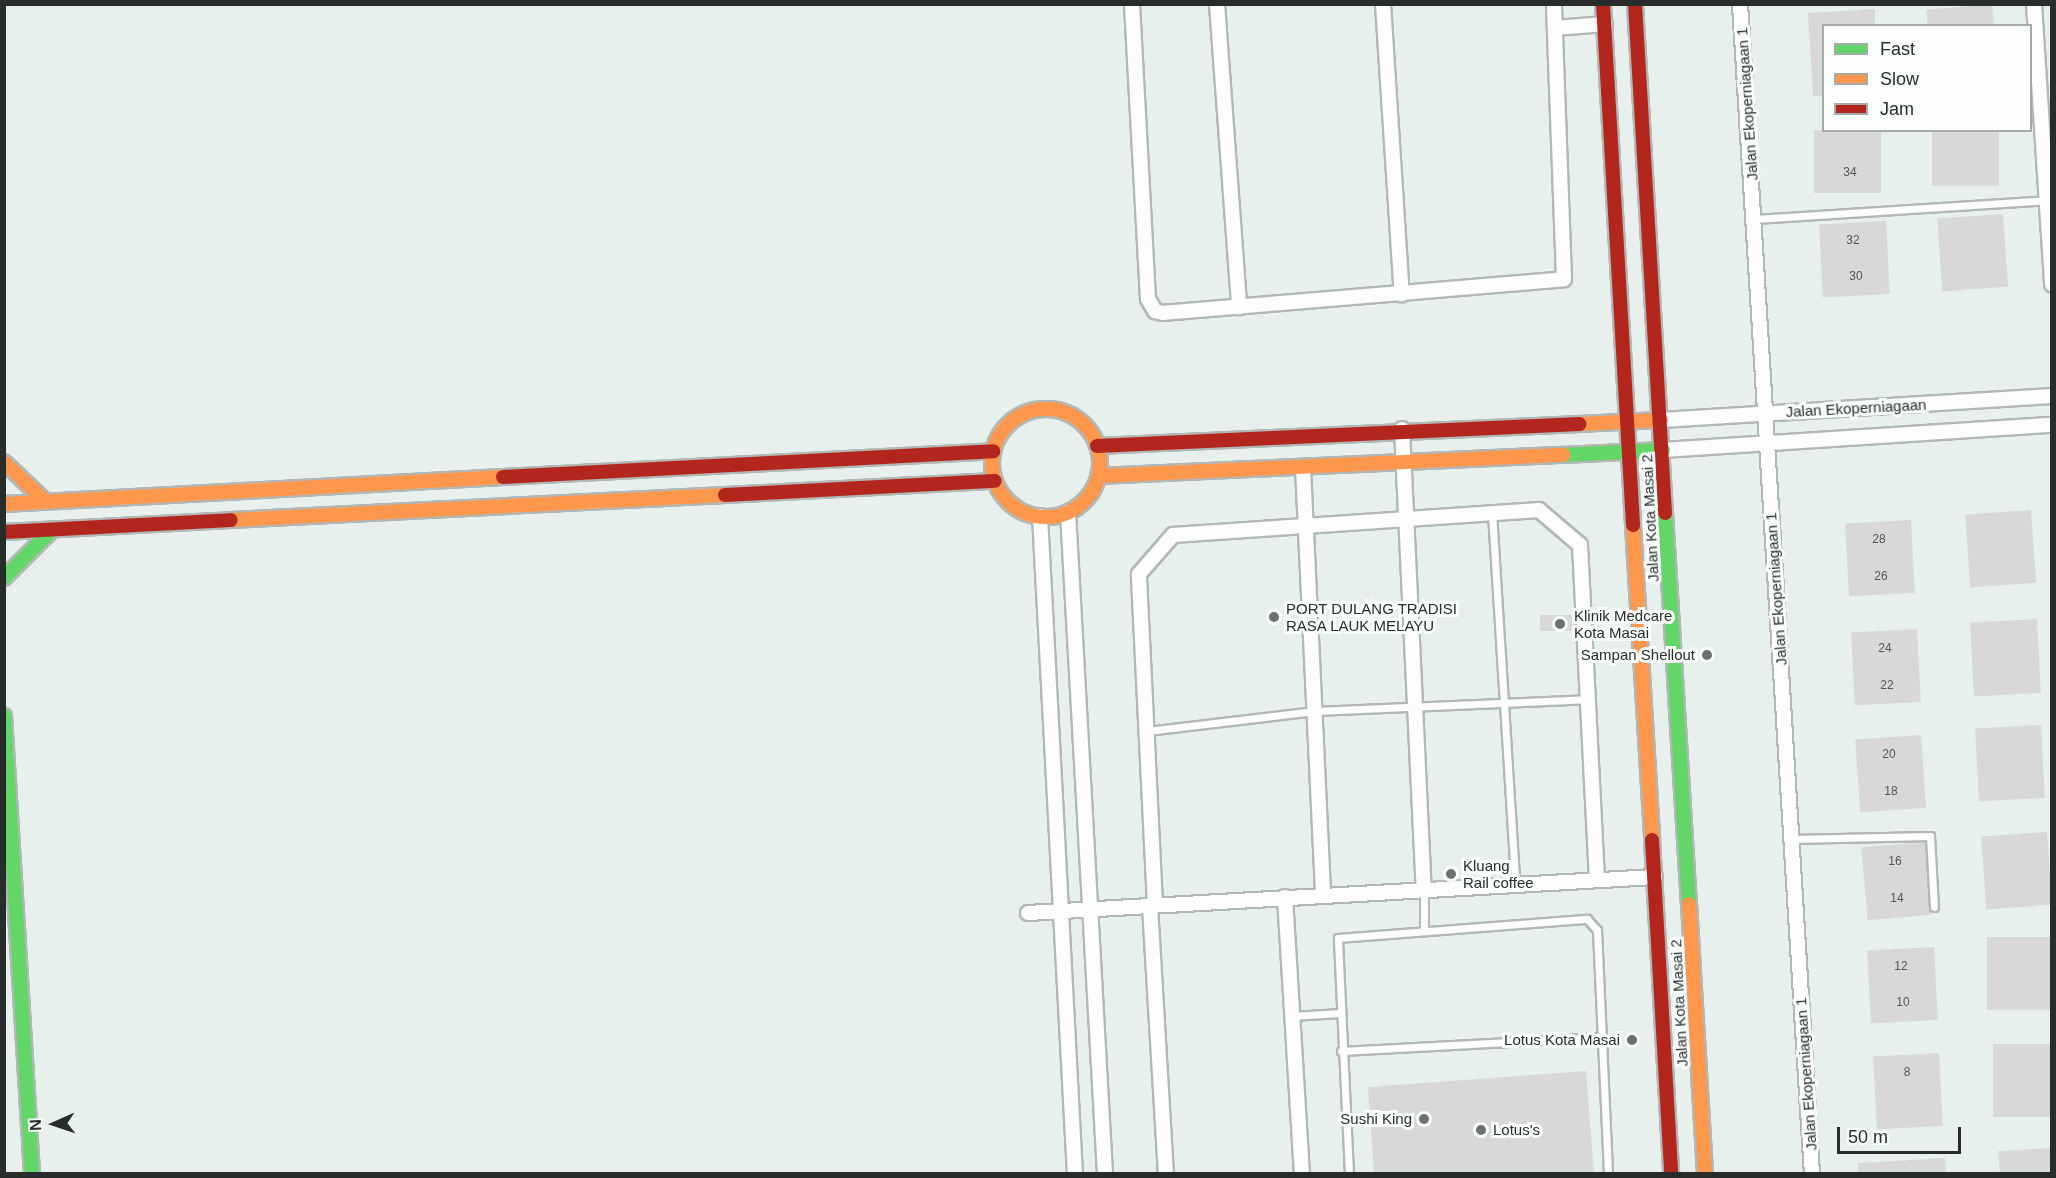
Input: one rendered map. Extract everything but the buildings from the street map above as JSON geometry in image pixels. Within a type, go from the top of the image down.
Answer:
[{"type":"street","points":[[1132,4],[1150,307],[1163,313],[1557,281],[1567,273],[1554,4]]},
{"type":"street","points":[[1218,4],[1239,307]]},
{"type":"street","points":[[1383,4],[1402,294]]},
{"type":"street","name":"Jalan Kota Masai 2","points":[[1604,4],[1671,1173]]},
{"type":"street","name":"Jalan Kota Masai 2","points":[[1635,4],[1705,1173]]},
{"type":"street","name":"Jalan Ekoperniagaan 1","points":[[1740,4],[1812,1173]]},
{"type":"street","points":[[2034,4],[2052,284]]},
{"type":"street","points":[[1555,28],[1605,24]]},
{"type":"street","name":"Jalan Ekoperniagaan","points":[[1661,420],[2052,396]]},
{"type":"street","points":[[1043,408],[1076,418],[1097,446],[1098,476],[1081,504],[1068,512],[1040,516],[1021,511],[995,481],[993,451],[1010,421],[1043,408]]},
{"type":"street","points":[[1097,446],[1402,429],[1661,420]]},
{"type":"street","name":"Jalan Ekoperniagaan","points":[[1663,450],[2052,425]]},
{"type":"street","points":[[1402,429],[1424,889]]},
{"type":"street","points":[[1098,476],[1404,464],[1663,450]]},
{"type":"street","points":[[4,504],[993,451]]},
{"type":"street","points":[[4,462],[45,501]]},
{"type":"street","points":[[1303,468],[1323,895]]},
{"type":"street","points":[[4,532],[995,481]]},
{"type":"street","points":[[1166,1173],[1140,570],[1178,532],[1542,510],[1578,542],[1598,879]]},
{"type":"street","points":[[1068,512],[1105,1173]]},
{"type":"street","points":[[1040,516],[1076,1173]]},
{"type":"street","points":[[4,578],[52,530]]},
{"type":"street","points":[[4,716],[32,1173]]},
{"type":"street","points":[[1028,913],[1655,877]]},
{"type":"street","points":[[1285,897],[1302,1173]]},
{"type":"lane","points":[[1755,219],[2046,200]]},
{"type":"lane","points":[[1492,513],[1515,884]]},
{"type":"lane","points":[[1147,731],[1316,711],[1587,699]]},
{"type":"lane","points":[[1791,840],[1930,836],[1934,907]]},
{"type":"lane","points":[[1424,889],[1424,929]]},
{"type":"lane","points":[[1348,1173],[1341,1051],[1338,938],[1424,929],[1591,920],[1597,930],[1608,1173]]},
{"type":"lane","points":[[1292,1016],[1340,1013]]},
{"type":"lane","points":[[1341,1051],[1602,1037]]},
{"type":"traffic: fast","points":[[1564,455],[1663,450]]},
{"type":"traffic: fast","points":[[1665,513],[1689,904]]},
{"type":"traffic: fast","points":[[4,578],[52,530]]},
{"type":"traffic: fast","points":[[4,716],[32,1174]]},
{"type":"traffic: slow","points":[[1046,409],[1067,413],[1084,425],[1096,442],[1100,463],[1096,484],[1084,501],[1067,513],[1046,517],[1025,513],[1008,501],[996,484],[992,463],[996,442],[1008,425],[1025,413],[1046,409]]},
{"type":"traffic: slow","points":[[1579,424],[1661,420]]},
{"type":"traffic: slow","points":[[1098,476],[1564,455]]},
{"type":"traffic: slow","points":[[4,462],[45,501]]},
{"type":"traffic: slow","points":[[4,504],[503,477]]},
{"type":"traffic: slow","points":[[231,520],[725,495]]},
{"type":"traffic: slow","points":[[1633,525],[1652,840]]},
{"type":"traffic: slow","points":[[1689,904],[1705,1174]]},
{"type":"traffic: jam","points":[[1603,4],[1633,525]]},
{"type":"traffic: jam","points":[[1635,4],[1665,513]]},
{"type":"traffic: jam","points":[[1097,446],[1579,424]]},
{"type":"traffic: jam","points":[[503,477],[993,451]]},
{"type":"traffic: jam","points":[[725,495],[995,481]]},
{"type":"traffic: jam","points":[[4,532],[231,520]]},
{"type":"traffic: jam","points":[[1652,840],[1671,1174]]},
{"type":"place","name":"PORT DULANG TRADISI RASA LAUK MELAYU","points":[[1274,617]]},
{"type":"place","name":"Klinik Medcare Kota Masai","points":[[1560,624]]},
{"type":"place","name":"Sampan Shellout","points":[[1707,655]]},
{"type":"place","name":"Kluang Rail coffee","points":[[1451,874]]},
{"type":"place","name":"Lotus Kota Masai","points":[[1632,1040]]},
{"type":"place","name":"Sushi King","points":[[1424,1119]]},
{"type":"place","name":"Lotus's","points":[[1481,1130]]}]
